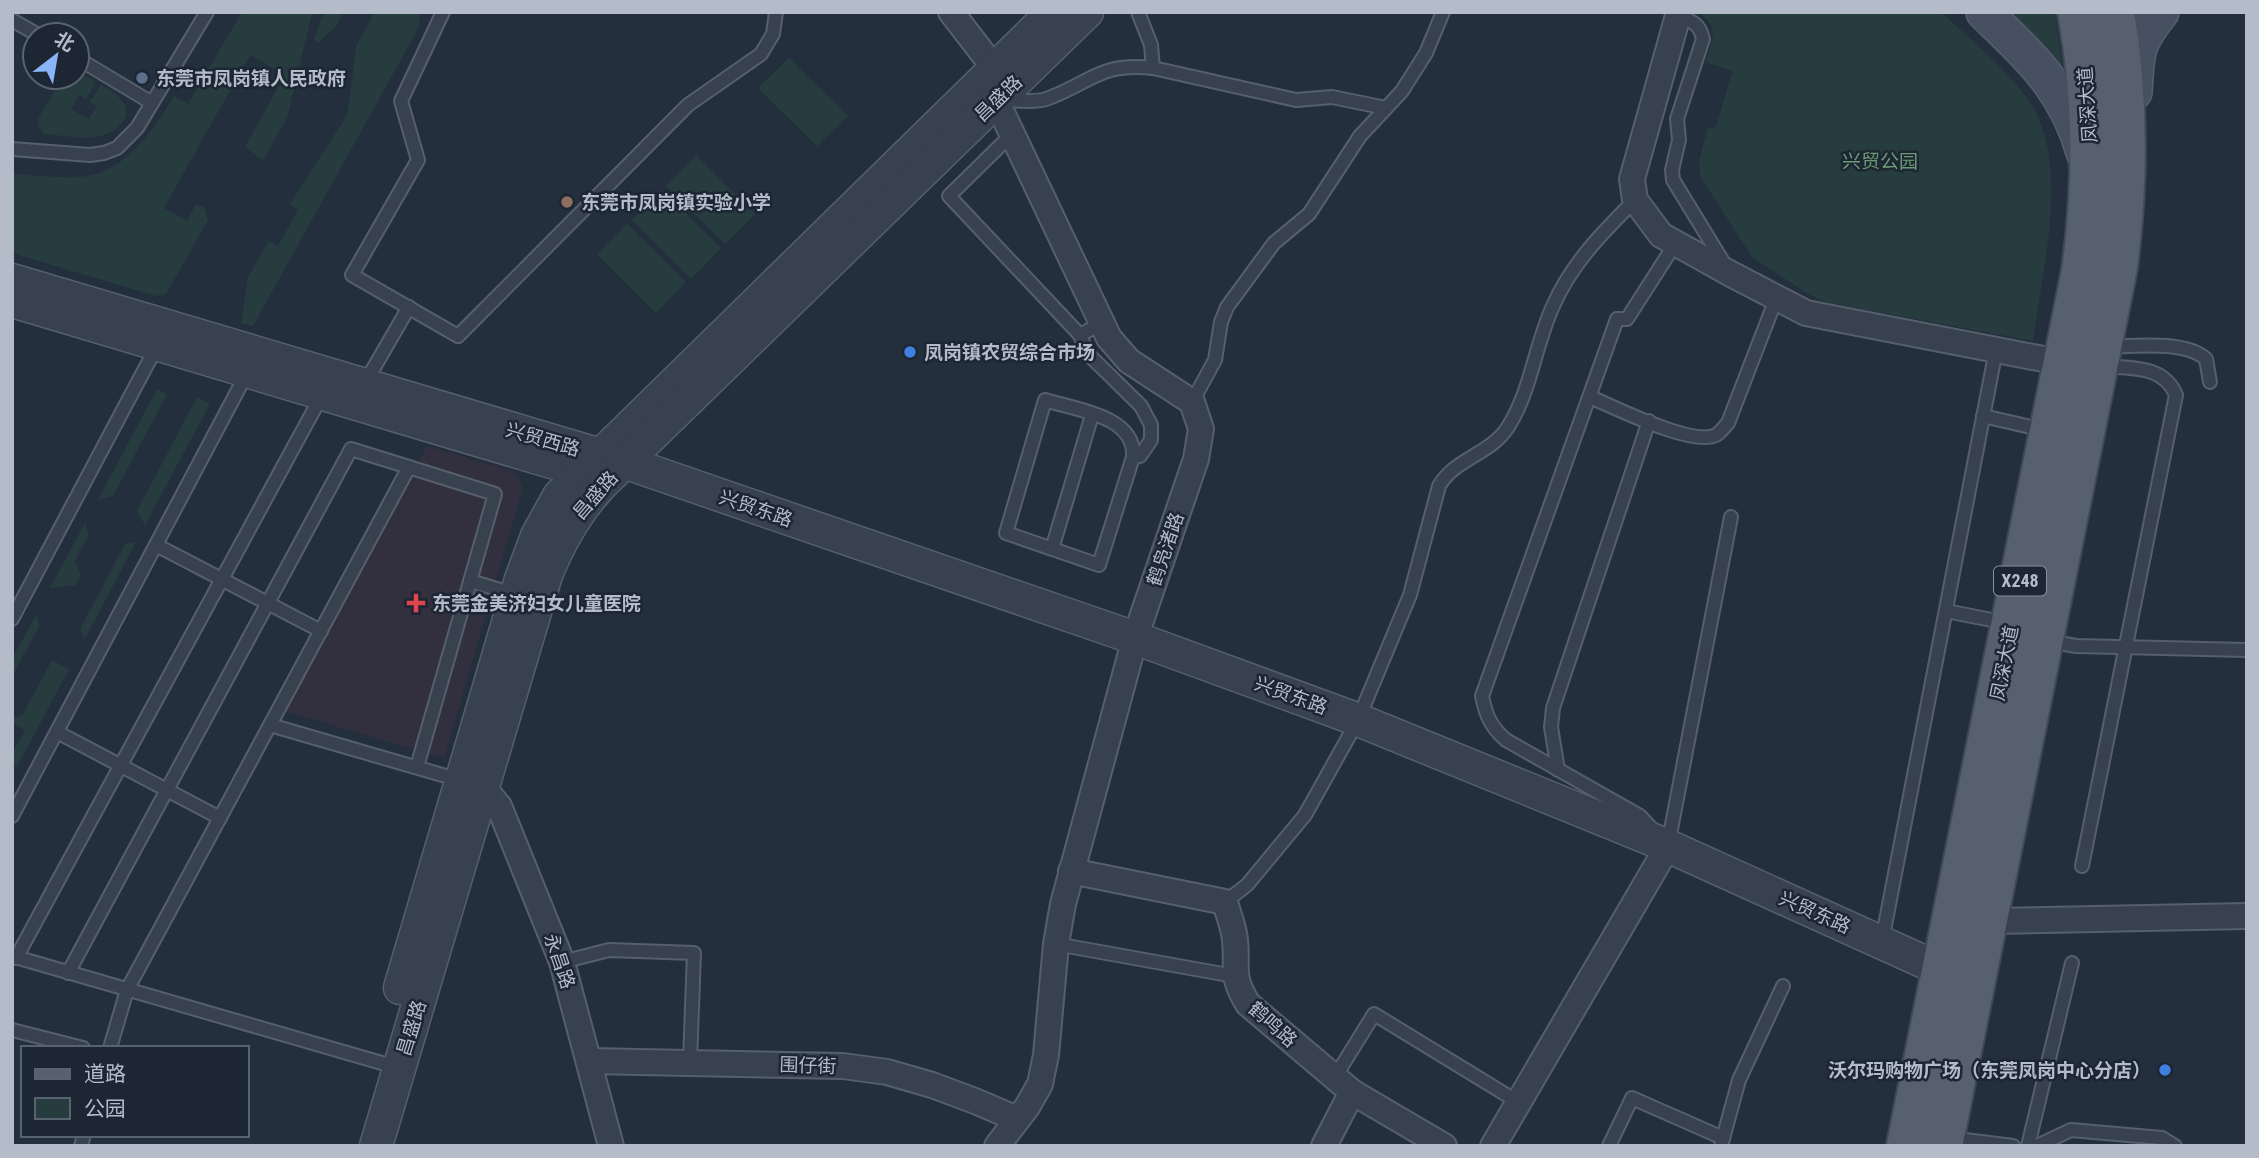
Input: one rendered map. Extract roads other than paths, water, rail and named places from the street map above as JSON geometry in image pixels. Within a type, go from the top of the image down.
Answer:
[{"type":"main road","points":[[1984,12],[2032,58],[2053,83],[2077,130],[2091,176]]},
{"type":"main road","name":"凤深大道","points":[[1906,1146],[2050,432],[2089,358],[2081,271],[2091,176],[2089,106],[2077,12]]},
{"type":"main road","name":"凤深大道","points":[[1944,1141],[2045,641],[2089,358],[2118,267],[2125,213],[2127,158],[2124,92],[2115,12]]},
{"type":"main road","points":[[2127,158],[2136,53],[2161,12]]},
{"type":"street","points":[[951,12],[995,69],[996,100],[1109,338],[1129,361],[1192,402]]},
{"type":"street","name":"昌盛路","points":[[353,1146],[388,1065],[527,598],[546,575],[567,528],[603,463],[1053,12]]},
{"type":"street","name":"昌盛路","points":[[603,463],[996,100],[1087,12]]},
{"type":"street","points":[[1678,14],[1632,179],[1635,200],[1661,235],[1806,313],[1996,350],[2089,358]]},
{"type":"street","name":"兴贸西路","points":[[12,280],[161,335],[603,463]]},
{"type":"street","name":"兴贸西路","points":[[12,301],[161,335]]},
{"type":"street","name":"兴贸西路","points":[[327,385],[364,385],[603,463]]},
{"type":"street","name":"鹤凫渚路","points":[[997,1146],[1040,1084],[1046,1055],[1056,944],[1063,904],[1135,639],[1196,458],[1201,429],[1192,402]]},
{"type":"street","name":"兴贸东路","points":[[603,463],[1135,639],[1358,720],[1668,846],[1942,970]]},
{"type":"street","name":"永昌路","points":[[472,783],[499,806],[562,962],[611,1146]]},
{"type":"street","points":[[1493,1146],[1668,846]]},
{"type":"street","points":[[1072,871],[1225,902],[1235,939],[1234,976]]},
{"type":"street","points":[[1990,921],[2247,916]]},
{"type":"street","name":"鹤鸣路","points":[[1234,976],[1248,1004],[1344,1085],[1444,1146]]},
{"type":"street","name":"围仔街","points":[[589,1061],[843,1066],[887,1072],[975,1101],[1017,1119]]},
{"type":"street","name":"昌盛路","points":[[376,1146],[388,1065]]},
{"type":"street","points":[[1324,1146],[1344,1085]]},
{"type":"lane","points":[[12,149],[90,155],[117,148],[128,139],[152,103],[207,12]]},
{"type":"lane","points":[[443,12],[401,101],[418,160],[352,275],[458,335],[688,106],[761,54],[774,34],[776,12]]},
{"type":"lane","points":[[1138,12],[1151,45],[1153,68]]},
{"type":"lane","points":[[1192,402],[1215,360],[1221,322],[1227,307],[1274,243],[1309,214],[1360,136],[1402,91],[1426,53],[1443,12]]},
{"type":"lane","points":[[1678,14],[1695,23],[1701,30],[1703,39],[1677,119],[1679,141],[1672,170],[1673,180],[1731,274]]},
{"type":"lane","points":[[996,100],[1044,100],[1108,69],[1130,65],[1296,100],[1332,97],[1386,108]]},
{"type":"lane","points":[[91,66],[152,103]]},
{"type":"lane","points":[[1012,134],[949,196],[1080,335],[1087,353],[1141,406],[1151,425],[1151,440],[1140,456],[1133,457]]},
{"type":"lane","points":[[1225,902],[1247,885],[1305,815],[1358,720],[1410,595],[1439,486],[1445,475],[1455,466],[1491,447],[1508,427],[1524,392],[1552,307],[1570,273],[1592,243],[1635,200]]},
{"type":"lane","points":[[1668,846],[1640,816],[1506,740],[1492,728],[1485,713],[1482,696],[1617,319],[1627,319],[1675,244]]},
{"type":"lane","points":[[1590,397],[1681,435],[1698,438],[1715,436],[1728,424],[1776,299]]},
{"type":"lane","points":[[364,385],[409,307]]},
{"type":"lane","points":[[1080,335],[1102,323]]},
{"type":"lane","points":[[12,619],[161,335]]},
{"type":"lane","points":[[2089,358],[2161,346],[2194,352],[2206,359],[2210,382]]},
{"type":"lane","points":[[1882,943],[1996,350]]},
{"type":"lane","points":[[2082,866],[2176,395],[2172,384],[2164,376],[2089,358]]},
{"type":"lane","points":[[12,816],[251,362]]},
{"type":"lane","points":[[327,385],[14,957],[388,1065]]},
{"type":"lane","points":[[1045,400],[1092,415],[1116,422],[1129,433],[1134,445],[1133,457],[1099,565],[1006,533],[1045,400]]},
{"type":"lane","points":[[1052,549],[1092,415]]},
{"type":"lane","points":[[1983,416],[2050,432]]},
{"type":"lane","points":[[1558,770],[1551,727],[1553,708],[1649,421]]},
{"type":"lane","points":[[68,973],[351,449],[495,494],[417,767]]},
{"type":"lane","points":[[111,1046],[127,989],[409,467]]},
{"type":"lane","points":[[1668,846],[1731,517]]},
{"type":"lane","points":[[156,545],[321,631]]},
{"type":"lane","points":[[470,582],[527,598]]},
{"type":"lane","points":[[1946,611],[2011,624]]},
{"type":"lane","points":[[2045,641],[2076,646],[2247,650]]},
{"type":"lane","points":[[270,725],[472,783]]},
{"type":"lane","points":[[57,732],[220,818]]},
{"type":"lane","points":[[1056,944],[1234,976]]},
{"type":"lane","points":[[562,962],[609,950],[694,953],[690,1062]]},
{"type":"lane","points":[[2028,1146],[2072,963]]},
{"type":"lane","points":[[1609,1146],[1632,1098],[1722,1142],[1739,1080],[1783,986]]},
{"type":"lane","points":[[1344,1085],[1374,1014],[1518,1102]]},
{"type":"lane","points":[[12,1030],[75,1046]]},
{"type":"lane","points":[[2037,1146],[2060,1139],[2071,1130],[2162,1138],[2175,1146]]},
{"type":"lane","points":[[1944,1141],[2013,1146]]},
{"type":"place","name":"东莞市凤岗镇人民政府","points":[[142,78]]},
{"type":"place","name":"东莞市凤岗镇实验小学","points":[[567,202]]},
{"type":"place","name":"凤岗镇农贸综合市场","points":[[910,352]]},
{"type":"place","name":"东莞金美济妇女儿童医院","points":[[416,603]]},
{"type":"place","name":"沃尔玛购物广场（东莞凤岗中心分店）","points":[[2165,1070]]},
{"type":"park label","name":"兴贸公园","points":[[1880,161]]}]
